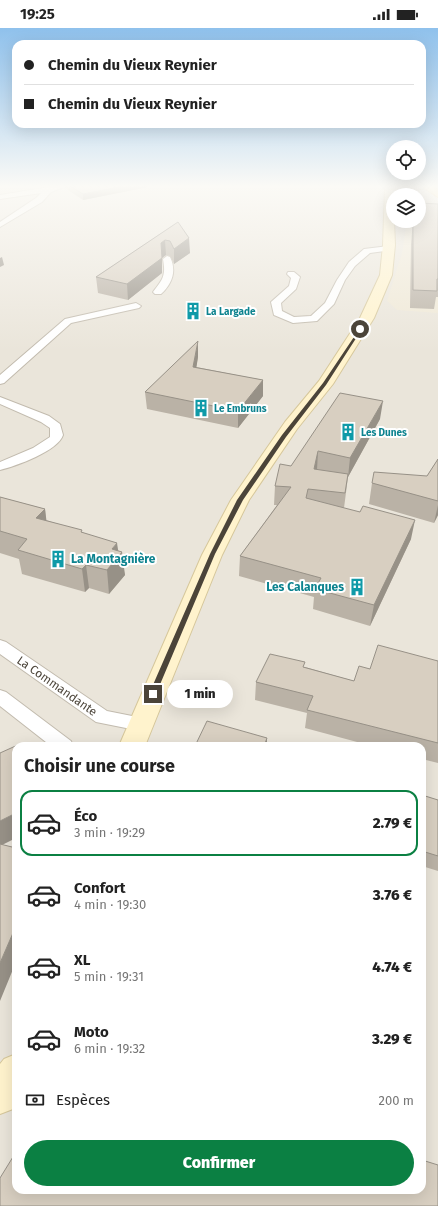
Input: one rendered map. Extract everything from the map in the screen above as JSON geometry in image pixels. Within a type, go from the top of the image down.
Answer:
[{"type":"street","points":[[134,742],[209,561],[237,507],[270,456],[325,384],[367,318],[386,275],[389,241]]},
{"type":"street","points":[[0,1096],[12,1077]]},
{"type":"lane","points":[[291,274],[296,277],[293,288],[276,302],[277,313],[293,320],[314,319],[329,304],[341,280],[352,264],[367,251],[389,248]]},
{"type":"lane","points":[[158,292],[165,286],[169,279],[170,269],[167,259]]},
{"type":"lane","points":[[0,381],[68,321],[80,317],[118,312],[136,306]]},
{"type":"lane","points":[[0,400],[45,419],[56,427],[57,435],[55,440],[45,446],[0,466]]},
{"type":"lane","name":"La Commandante","points":[[0,646],[82,704],[102,716],[141,724]]},
{"type":"lane","points":[[0,697],[59,742]]},
{"type":"shaded area","points":[[0,241],[438,241],[438,1206],[0,1206]]},
{"type":"shaded area","points":[[404,241],[438,241],[438,313],[397,310],[387,301],[402,253]]},
{"type":"building","points":[[150,241],[164,241],[161,243],[162,258],[127,284],[96,277]]},
{"type":"building","points":[[170,241],[185,241],[174,249]]},
{"type":"building","points":[[413,241],[438,241],[437,291],[413,290]]},
{"type":"building","points":[[198,341],[193,367],[263,380],[238,411],[145,392]]},
{"type":"building","points":[[340,393],[383,401],[350,458],[318,451],[314,469],[348,474],[345,493],[308,489],[306,498],[360,512],[363,506],[415,520],[374,605],[315,589],[321,578],[240,556],[291,487],[275,486],[280,464],[291,466]]},
{"type":"building","points":[[438,459],[438,501],[372,483],[374,472],[427,476]]},
{"type":"building","points":[[0,497],[45,509],[36,518],[82,530],[81,532],[117,543],[112,549],[122,552],[107,570],[86,565],[82,569],[18,550],[27,539],[0,531]]},
{"type":"building","points":[[378,645],[438,661],[438,743],[307,710],[313,696],[256,682],[270,654],[305,662],[303,667],[354,681],[359,666],[370,669]]},
{"type":"building","points":[[207,721],[267,738],[266,742],[197,742]]},
{"type":"building","points":[[12,748],[12,815],[0,821],[0,753]]},
{"type":"building","points":[[426,796],[438,800],[438,856],[426,852]]},
{"type":"building","points":[[0,844],[12,847],[12,935],[0,963]]},
{"type":"building","points":[[12,1158],[12,1194],[426,1194],[426,1161],[438,1165],[438,1206],[0,1206],[0,1178]]},
{"type":"place","name":"La Largade","points":[[193,311]]},
{"type":"place","name":"Le Embruns","points":[[201,408]]},
{"type":"place","name":"Les Dunes","points":[[348,432]]},
{"type":"place","name":"La Montagnière","points":[[58,559]]},
{"type":"place","name":"Les Calanques","points":[[357,587]]},
{"type":"route","points":[[153,694],[212,554],[240,500],[284,436],[325,384],[360,329]]}]
